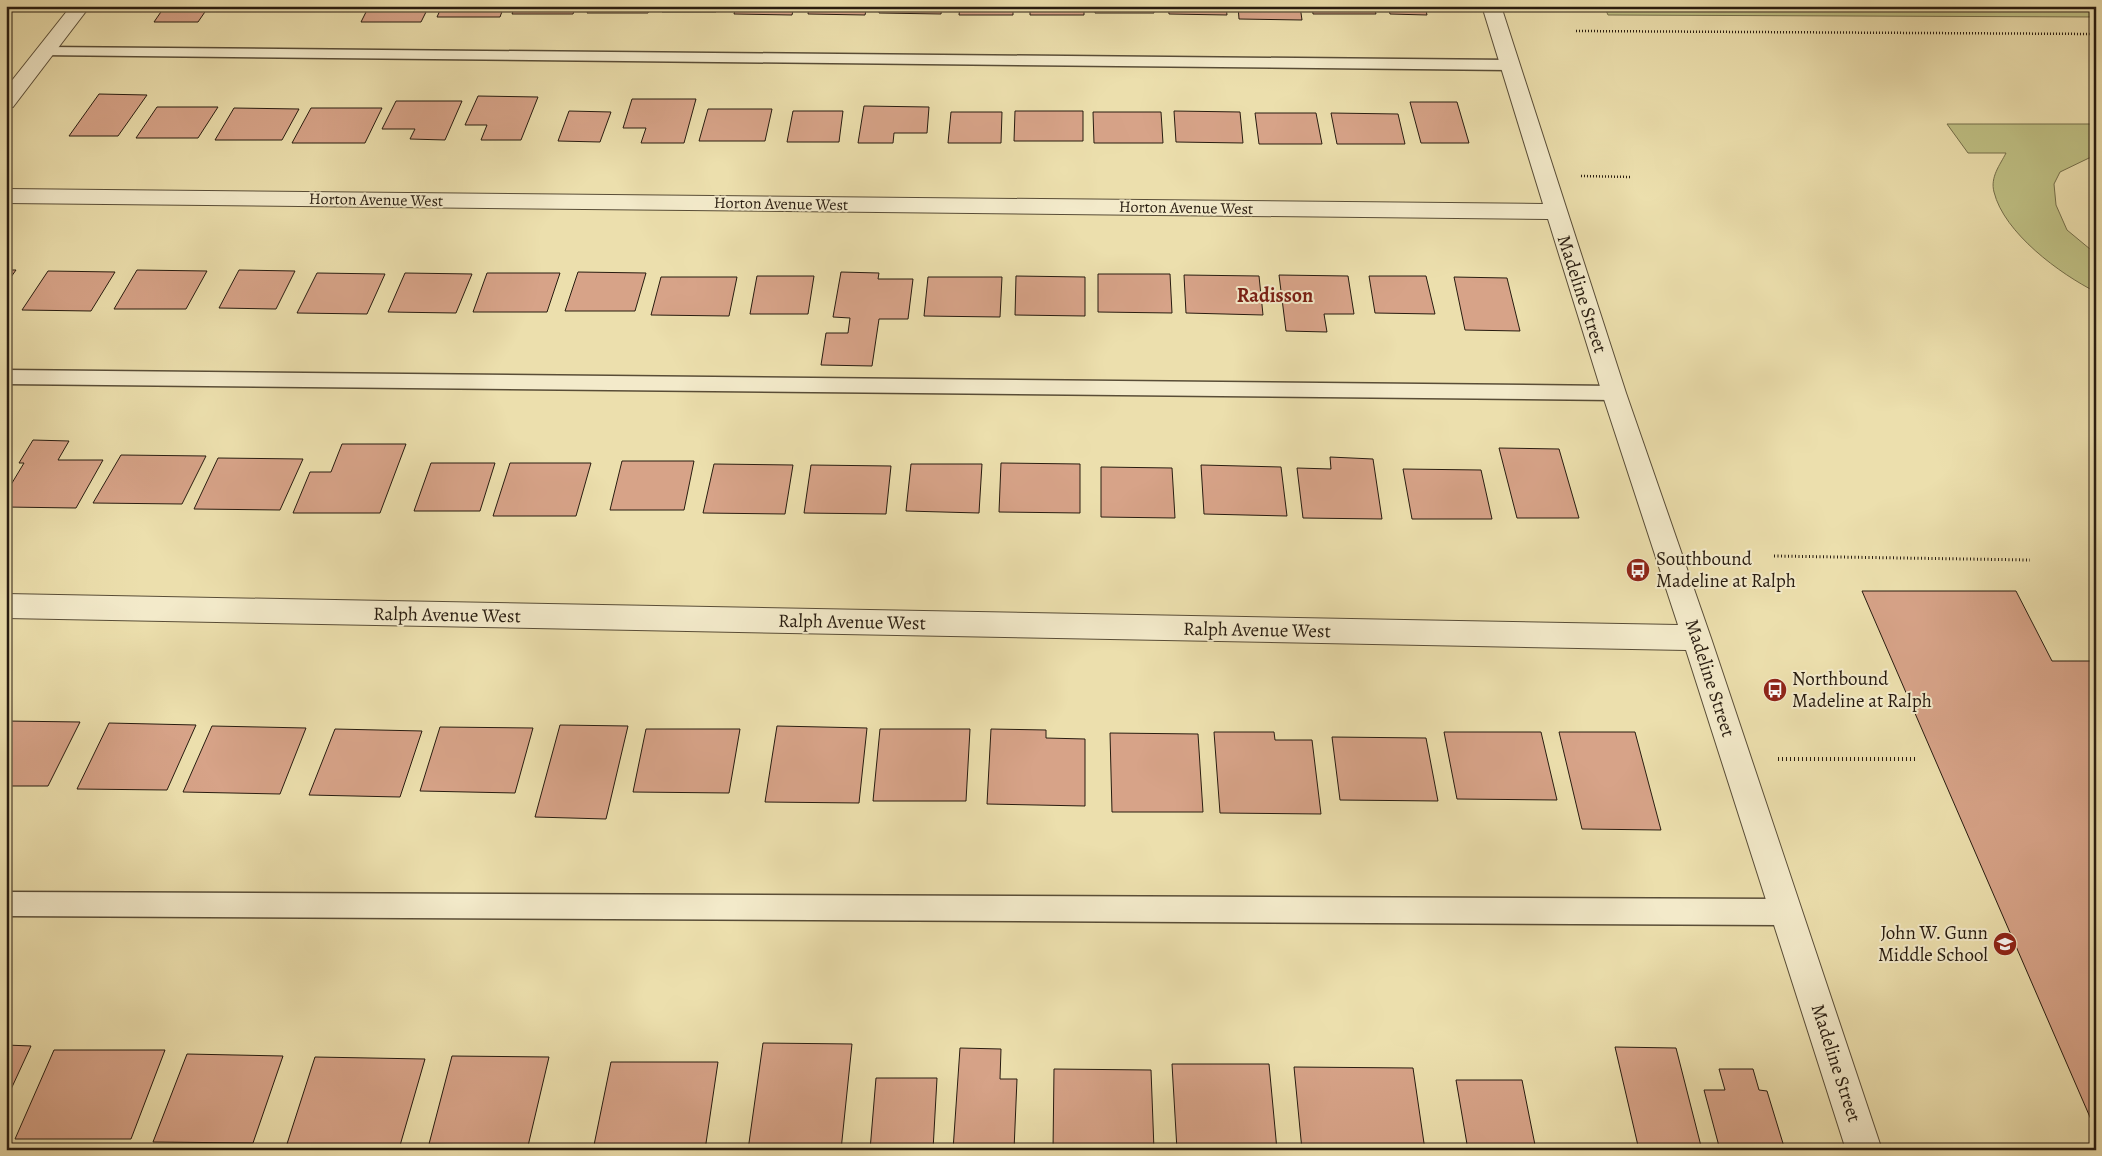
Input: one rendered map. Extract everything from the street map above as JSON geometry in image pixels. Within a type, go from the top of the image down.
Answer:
[{"type":"street","points":[[6,102],[80,6]]},
{"type":"street","name":"Madeline Street","points":[[1491,6],[1614,393],[1697,638],[1864,1150]]},
{"type":"street","name":"Horton Avenue West","points":[[6,196],[1556,212]]},
{"type":"street","name":"Ralph Avenue West","points":[[6,606],[1697,638]]},
{"type":"lane","points":[[45,52],[1510,65]]},
{"type":"lane","points":[[6,378],[1614,393]]},
{"type":"lane","points":[[6,904],[1786,912]]},
{"type":"path","points":[[1576,32],[2096,34]]},
{"type":"path","points":[[1579,176],[1631,177]]},
{"type":"path","points":[[1774,556],[2030,560]]},
{"type":"path","points":[[1736,759],[1918,759]]},
{"type":"green space","points":[[1604,6],[2096,6],[2096,17],[1608,15]]},
{"type":"green space","points":[[1947,124],[2096,124],[2096,158],[2089,158],[2060,172],[2054,184],[2056,205],[2067,230],[2096,254],[2096,292],[2066,275],[2035,251],[2009,222],[2000,207],[1993,187],[1996,171],[2006,153],[1968,153]]},
{"type":"building","points":[[165,6],[209,6],[198,22],[154,22]]},
{"type":"building","points":[[230,6],[283,6],[279,11],[227,11]]},
{"type":"building","points":[[295,6],[356,6],[353,11],[293,10]]},
{"type":"building","points":[[369,6],[429,6],[421,22],[361,22]]},
{"type":"building","points":[[442,6],[504,6],[500,17],[437,17]]},
{"type":"building","points":[[515,6],[576,6],[573,14],[512,14]]},
{"type":"building","points":[[590,6],[651,6],[648,13],[587,13]]},
{"type":"building","points":[[664,6],[717,6],[716,12],[662,12]]},
{"type":"building","points":[[736,6],[794,6],[792,15],[734,14]]},
{"type":"building","points":[[809,6],[867,6],[865,15],[808,14]]},
{"type":"building","points":[[880,6],[942,6],[941,14],[879,13]]},
{"type":"building","points":[[960,6],[1013,6],[1013,15],[959,15]]},
{"type":"building","points":[[1030,6],[1084,6],[1084,15],[1030,15]]},
{"type":"building","points":[[1095,6],[1153,6],[1154,13],[1095,13]]},
{"type":"building","points":[[1168,6],[1226,6],[1227,15],[1169,14]]},
{"type":"building","points":[[1238,6],[1300,6],[1302,20],[1239,19]]},
{"type":"building","points":[[1312,6],[1374,6],[1376,14],[1313,14]]},
{"type":"building","points":[[1388,6],[1425,6],[1427,15],[1390,14]]},
{"type":"building","points":[[99,94],[147,95],[118,136],[69,136]]},
{"type":"building","points":[[478,96],[538,97],[521,140],[481,140],[487,125],[465,125]]},
{"type":"building","points":[[632,99],[696,99],[684,143],[641,143],[646,128],[623,128]]},
{"type":"building","points":[[396,101],[462,101],[445,140],[410,139],[415,129],[382,129]]},
{"type":"building","points":[[1410,102],[1457,102],[1469,143],[1421,143]]},
{"type":"building","points":[[864,106],[929,107],[927,133],[894,133],[893,143],[858,143]]},
{"type":"building","points":[[157,107],[218,107],[198,138],[136,138]]},
{"type":"building","points":[[234,108],[299,109],[282,140],[215,140]]},
{"type":"building","points":[[311,108],[382,108],[365,143],[292,143]]},
{"type":"building","points":[[708,109],[772,109],[765,141],[699,141]]},
{"type":"building","points":[[569,111],[611,112],[600,142],[558,141]]},
{"type":"building","points":[[793,111],[843,111],[839,142],[787,142]]},
{"type":"building","points":[[1015,111],[1083,111],[1083,141],[1014,141]]},
{"type":"building","points":[[1174,111],[1240,112],[1243,143],[1176,142]]},
{"type":"building","points":[[951,112],[1002,112],[1001,143],[948,143]]},
{"type":"building","points":[[1093,112],[1161,112],[1163,143],[1094,143]]},
{"type":"building","points":[[1255,113],[1316,113],[1322,144],[1259,144]]},
{"type":"building","points":[[1331,113],[1398,114],[1405,144],[1337,144]]},
{"type":"building","points":[[6,270],[16,270],[6,284]]},
{"type":"building","points":[[137,270],[207,271],[186,309],[114,309]]},
{"type":"building","points":[[239,270],[295,271],[276,309],[219,308]]},
{"type":"building","points":[[48,271],[115,272],[91,311],[22,310]]},
{"type":"building","points":[[578,272],[646,273],[635,311],[565,311]]},
{"type":"building","points":[[841,272],[879,273],[878,279],[913,279],[908,319],[879,319],[872,366],[821,365],[826,333],[848,333],[850,318],[833,317]]},
{"type":"building","points":[[317,273],[385,274],[367,314],[297,313]]},
{"type":"building","points":[[405,273],[472,274],[456,313],[388,312]]},
{"type":"building","points":[[487,273],[560,273],[547,312],[473,312]]},
{"type":"building","points":[[1098,274],[1170,274],[1172,313],[1098,312]]},
{"type":"building","points":[[1184,275],[1259,276],[1263,315],[1186,313]]},
{"type":"building","points":[[1279,275],[1348,276],[1354,314],[1324,314],[1327,332],[1286,331]]},
{"type":"building","points":[[757,276],[814,276],[808,314],[750,314]]},
{"type":"building","points":[[1016,276],[1085,277],[1085,316],[1015,315]]},
{"type":"building","points":[[1369,276],[1426,276],[1435,314],[1375,313]]},
{"type":"building","points":[[661,277],[737,277],[729,316],[651,315]]},
{"type":"building","points":[[928,277],[1002,277],[1000,317],[924,316]]},
{"type":"building","points":[[1454,277],[1507,278],[1520,331],[1465,330]]},
{"type":"building","points":[[33,440],[69,441],[58,460],[103,460],[76,508],[6,507],[6,493],[24,463],[19,463]]},
{"type":"building","points":[[342,444],[406,444],[380,513],[293,513],[310,472],[331,472]]},
{"type":"building","points":[[1499,448],[1559,449],[1579,518],[1517,518]]},
{"type":"building","points":[[121,455],[206,456],[182,504],[93,503]]},
{"type":"building","points":[[1330,457],[1373,459],[1382,519],[1303,518],[1297,468],[1331,469]]},
{"type":"building","points":[[218,458],[303,459],[280,510],[194,509]]},
{"type":"building","points":[[622,461],[694,461],[684,510],[610,510]]},
{"type":"building","points":[[431,463],[495,463],[480,511],[414,511]]},
{"type":"building","points":[[510,463],[591,463],[576,516],[493,516]]},
{"type":"building","points":[[1001,463],[1080,464],[1080,513],[999,512]]},
{"type":"building","points":[[714,464],[793,465],[785,514],[703,513]]},
{"type":"building","points":[[911,464],[982,464],[979,513],[906,511]]},
{"type":"building","points":[[811,465],[891,466],[886,514],[804,513]]},
{"type":"building","points":[[1201,465],[1281,467],[1287,516],[1204,514]]},
{"type":"building","points":[[1101,467],[1172,468],[1175,518],[1101,517]]},
{"type":"building","points":[[1403,469],[1481,470],[1492,519],[1412,519]]},
{"type":"building","points":[[1862,591],[2016,591],[2052,661],[2096,661],[2096,1131]]},
{"type":"building","points":[[6,721],[80,722],[48,786],[6,786]]},
{"type":"building","points":[[109,723],[196,725],[167,790],[77,789]]},
{"type":"building","points":[[560,725],[628,726],[606,819],[535,817]]},
{"type":"building","points":[[212,726],[306,728],[280,794],[183,792]]},
{"type":"building","points":[[777,726],[867,728],[859,803],[765,802]]},
{"type":"building","points":[[440,727],[533,728],[515,793],[420,791]]},
{"type":"building","points":[[335,729],[422,731],[400,797],[309,795]]},
{"type":"building","points":[[646,729],[740,729],[729,793],[633,792]]},
{"type":"building","points":[[880,729],[970,729],[966,801],[873,801]]},
{"type":"building","points":[[991,729],[1046,730],[1046,738],[1085,739],[1085,806],[987,804]]},
{"type":"building","points":[[1214,732],[1274,732],[1275,740],[1312,740],[1321,814],[1220,813]]},
{"type":"building","points":[[1444,732],[1541,732],[1557,800],[1457,799]]},
{"type":"building","points":[[1559,732],[1635,732],[1661,830],[1582,829]]},
{"type":"building","points":[[1110,733],[1198,734],[1203,812],[1112,812]]},
{"type":"building","points":[[1332,737],[1426,738],[1438,801],[1340,800]]},
{"type":"building","points":[[763,1043],[852,1044],[841,1150],[748,1150]]},
{"type":"building","points":[[6,1045],[31,1046],[6,1100]]},
{"type":"building","points":[[1615,1047],[1676,1048],[1702,1150],[1639,1150]]},
{"type":"building","points":[[960,1048],[1001,1049],[1000,1079],[1017,1079],[1014,1150],[953,1150]]},
{"type":"building","points":[[54,1050],[165,1050],[131,1139],[15,1139]]},
{"type":"building","points":[[187,1054],[283,1056],[253,1143],[153,1142]]},
{"type":"building","points":[[452,1056],[549,1057],[528,1146],[429,1144]]},
{"type":"building","points":[[315,1057],[425,1059],[399,1149],[286,1147]]},
{"type":"building","points":[[611,1062],[718,1062],[705,1150],[593,1150]]},
{"type":"building","points":[[1172,1064],[1269,1064],[1277,1150],[1177,1150]]},
{"type":"building","points":[[1294,1067],[1413,1068],[1425,1150],[1302,1150]]},
{"type":"building","points":[[1054,1069],[1151,1070],[1154,1150],[1053,1150]]},
{"type":"building","points":[[1719,1069],[1753,1069],[1759,1090],[1767,1091],[1785,1150],[1720,1150],[1704,1090],[1725,1090]]},
{"type":"building","points":[[876,1078],[937,1078],[933,1150],[870,1150]]},
{"type":"building","points":[[1456,1080],[1522,1080],[1536,1150],[1468,1150]]},
{"type":"place","name":"Southbound Madeline at Ralph","points":[[1638,570]]},
{"type":"place","name":"Northbound Madeline at Ralph","points":[[1775,690]]},
{"type":"place","name":"John W. Gunn Middle School","points":[[2005,944]]},
{"type":"district","name":"Radisson","points":[[1275,295]]}]
